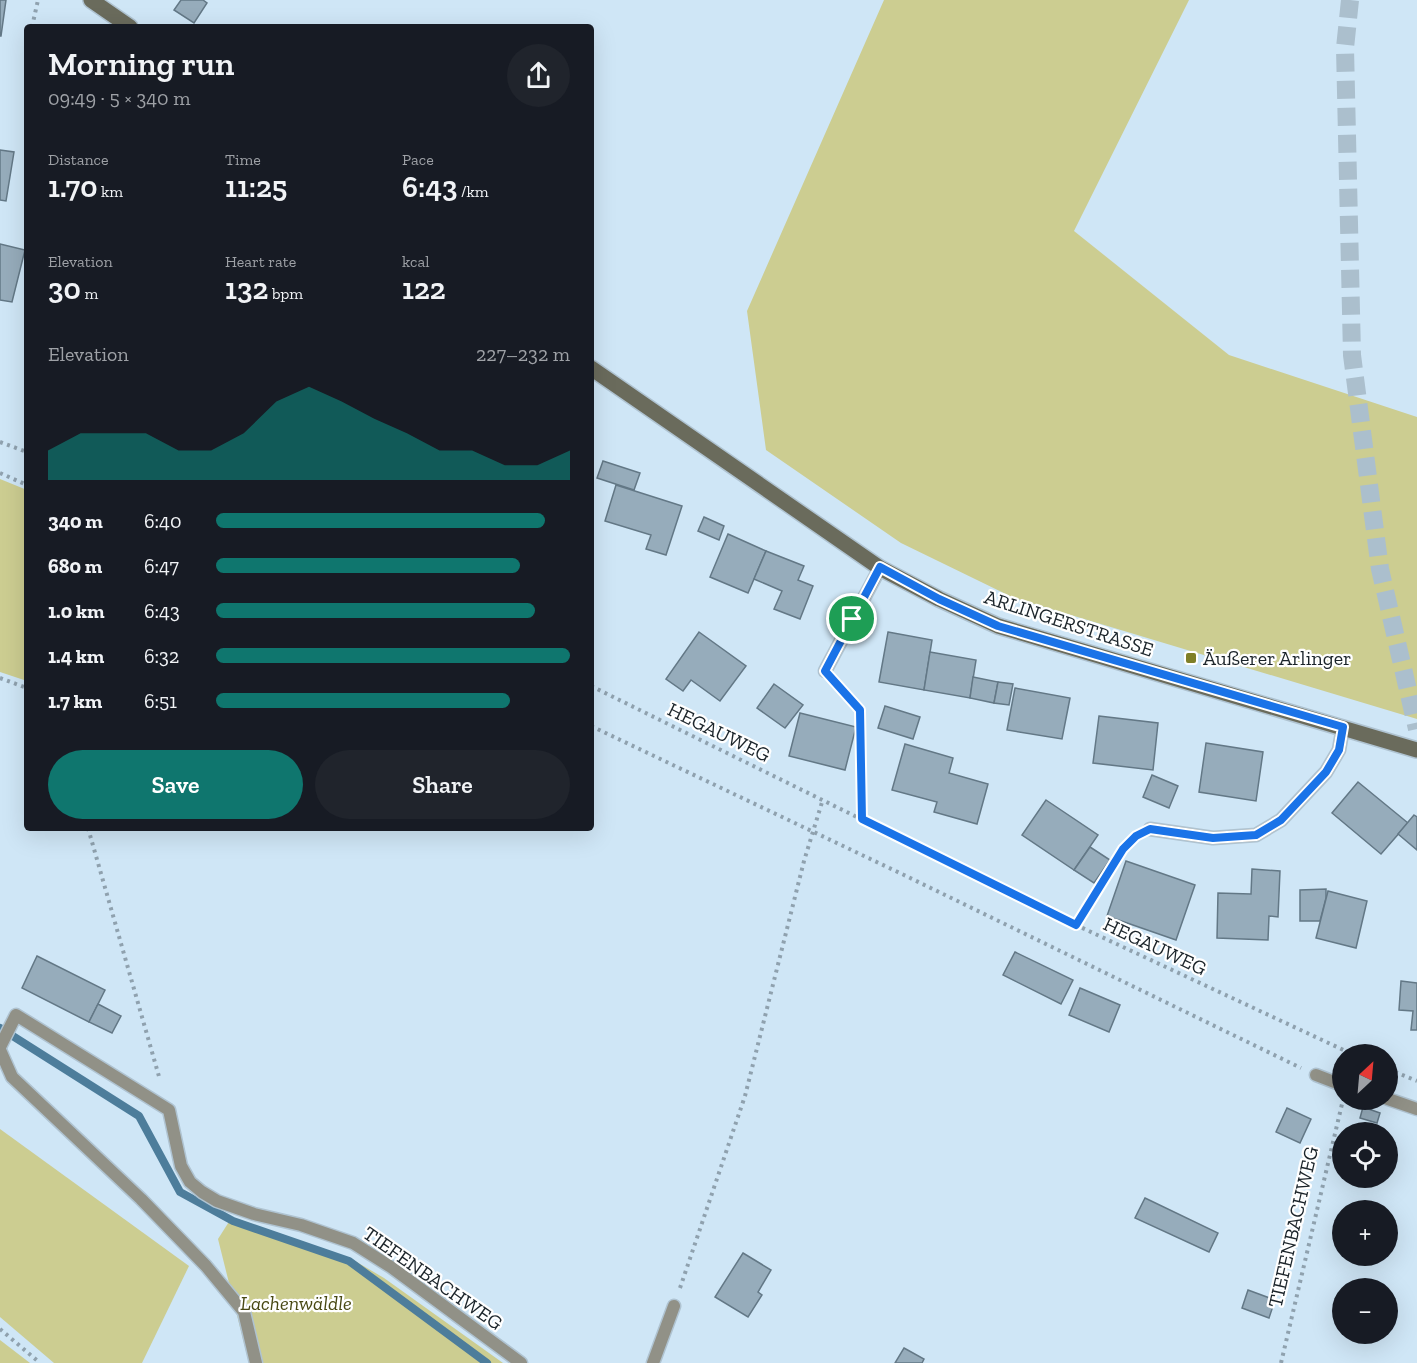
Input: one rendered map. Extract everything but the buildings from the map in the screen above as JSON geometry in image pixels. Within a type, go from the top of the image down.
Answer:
[{"type":"main road","points":[[91,0],[126,24]]},
{"type":"main road","name":"ARLINGERSTRASSE","points":[[594,370],[880,567],[939,599],[998,626],[1417,750]]},
{"type":"lane","points":[[825,671],[880,567]]},
{"type":"lane","points":[[1150,829],[1213,838],[1256,835],[1281,820],[1326,772],[1339,750],[1343,727]]},
{"type":"lane","points":[[169,1110],[16,1015],[0,1048],[12,1077],[141,1199],[206,1266],[243,1312],[256,1363]]},
{"type":"lane","points":[[1316,1075],[1332,1081]]},
{"type":"lane","points":[[1398,1102],[1417,1109]]},
{"type":"lane","name":"TIEFENBACHWEG","points":[[169,1110],[182,1166],[190,1182],[202,1192],[254,1214],[301,1225],[353,1244],[391,1268],[521,1363]]},
{"type":"lane","points":[[653,1363],[674,1306]]},
{"type":"path","points":[[33,24],[38,0]]},
{"type":"path","points":[[0,441],[24,451]]},
{"type":"path","points":[[0,473],[24,484]]},
{"type":"path","points":[[825,671],[860,710],[862,819]]},
{"type":"path","points":[[0,678],[24,687]]},
{"type":"path","name":"HEGAUWEG","points":[[594,687],[1076,925],[1332,1045]]},
{"type":"path","points":[[594,727],[1316,1075]]},
{"type":"path","points":[[674,1306],[745,1096],[804,861],[823,800]]},
{"type":"path","points":[[1076,925],[1123,849],[1136,836],[1150,829]]},
{"type":"path","points":[[89,831],[169,1110]]},
{"type":"path","points":[[1398,1073],[1417,1081]]},
{"type":"path","name":"TIEFENBACHWEG","points":[[1281,1363],[1341,1110]]},
{"type":"path","points":[[0,1329],[40,1363]]},
{"type":"green space","points":[[884,0],[1189,0],[1074,231],[1229,355],[1417,417],[1417,719],[1014,598],[901,543],[766,450],[747,311]]},
{"type":"green space","points":[[0,479],[24,489],[24,680],[0,672]]},
{"type":"green space","points":[[0,1129],[189,1266],[142,1363],[54,1363],[0,1317]]},
{"type":"green space","name":"Lachenwäldle","points":[[232,1217],[350,1258],[384,1278],[503,1363],[249,1363],[218,1239]]},
{"type":"green space","points":[[0,1340],[30,1363],[0,1363]]},
{"type":"waterway","points":[[0,1028],[139,1116],[180,1192],[233,1221],[349,1261],[487,1363]]},
{"type":"tunnel","points":[[1350,0],[1345,48],[1352,355],[1380,569],[1417,729]]},
{"type":"place","name":"Äußerer Arlinger","points":[[1191,658]]},
{"type":"route","points":[[880,567],[939,599],[998,626],[1343,727],[1339,750],[1326,772],[1281,820],[1256,835],[1213,838],[1150,829],[1136,836],[1123,849],[1076,925],[862,819],[860,710],[825,671],[852,619],[880,567]]}]
